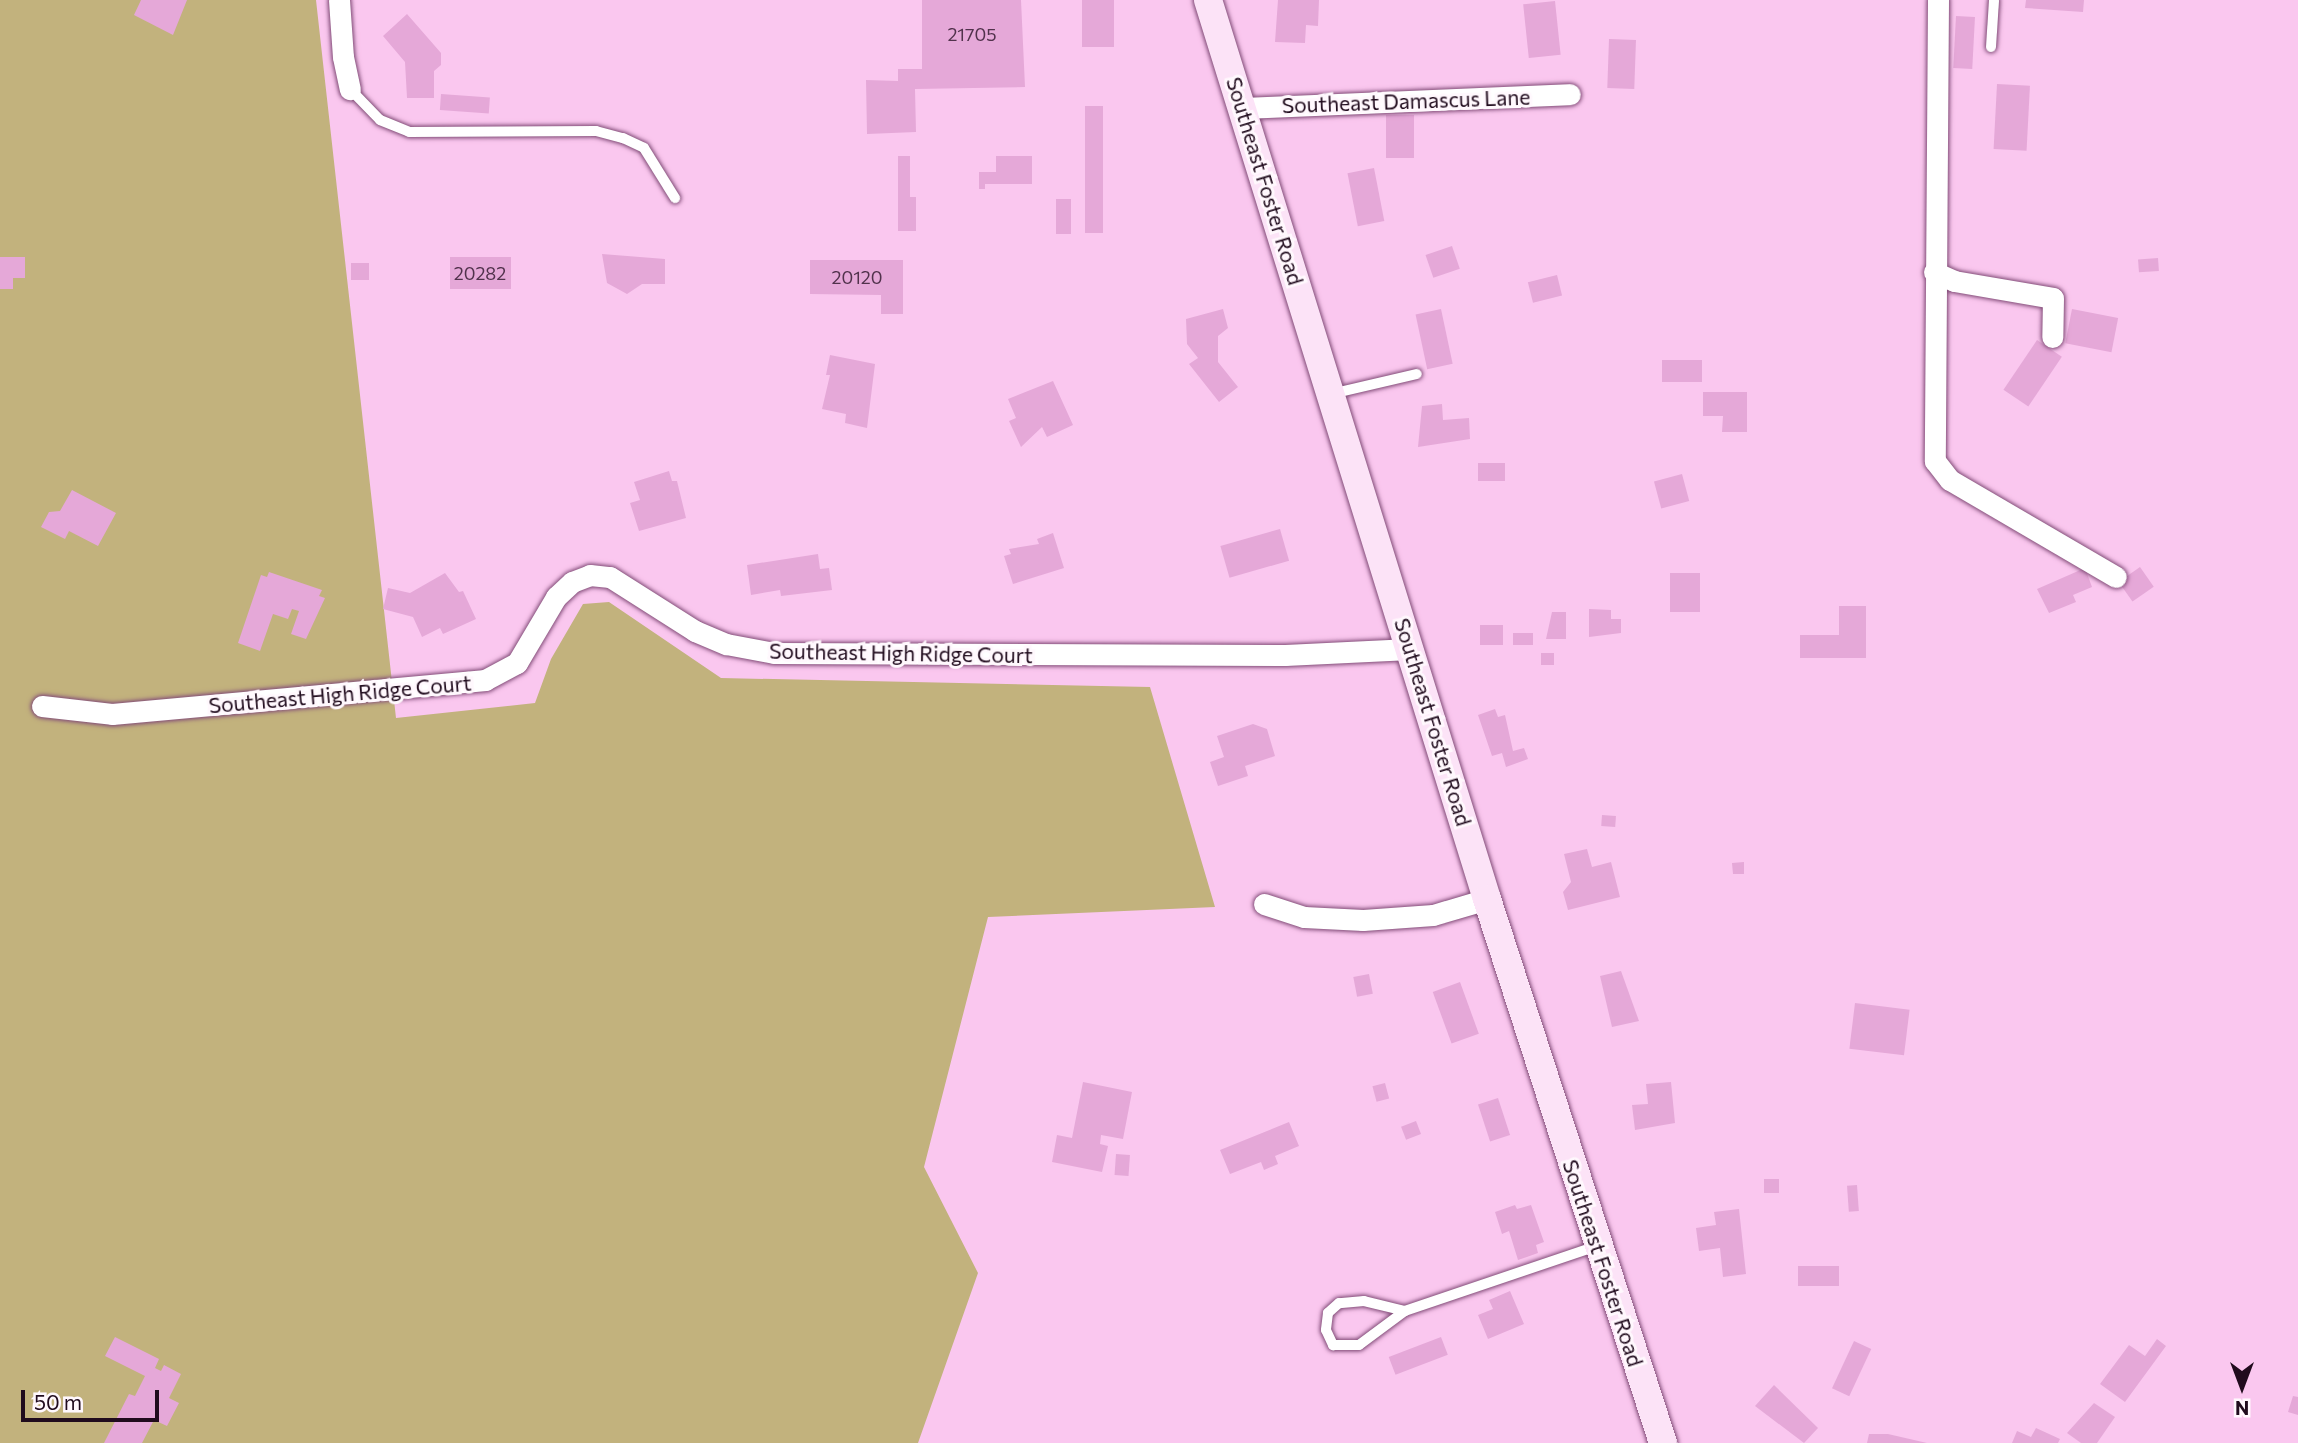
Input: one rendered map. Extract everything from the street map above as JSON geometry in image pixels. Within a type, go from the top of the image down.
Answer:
[{"type":"main road","name":"Southeast Foster Road","points":[[1208,0],[1487,899],[1662,1443]]},
{"type":"street","points":[[339,0],[343,57],[351,89]]},
{"type":"street","points":[[1938,0],[1934,272],[1935,461],[1950,480],[2116,577]]},
{"type":"street","name":"Southeast Damascus Lane","points":[[1242,108],[1570,94]]},
{"type":"street","points":[[1934,272],[1954,281],[2053,298],[2052,337]]},
{"type":"street","name":"Southeast High Ridge Court","points":[[41,706],[112,714],[485,680],[517,663],[556,597],[572,582],[590,575],[610,577],[695,631],[726,644],[774,653],[1285,655],[1410,649]]},
{"type":"street","points":[[1264,904],[1304,917],[1363,920],[1433,915],[1487,899]]},
{"type":"lane","points":[[1991,47],[1994,0]]},
{"type":"lane","points":[[351,89],[380,121],[409,132],[596,131],[623,138],[644,148],[675,198]]},
{"type":"lane","points":[[1331,394],[1417,374]]},
{"type":"lane","points":[[1405,1311],[1364,1301],[1339,1303],[1328,1313],[1326,1330],[1333,1345],[1360,1345],[1405,1311],[1597,1246]]},
{"type":"shaded area","points":[[0,0],[316,0],[396,718],[535,703],[551,659],[583,604],[609,602],[721,678],[1150,687],[1215,907],[988,917],[924,1167],[978,1273],[918,1443],[0,1443]]},
{"type":"building","points":[[141,0],[187,0],[173,35],[134,15]]},
{"type":"building","points":[[922,0],[1021,0],[1025,87],[915,89],[916,132],[867,134],[866,80],[898,81],[898,69],[922,69]]},
{"type":"building","points":[[1082,0],[1114,0],[1114,47],[1082,47]]},
{"type":"building","points":[[1278,0],[1319,0],[1318,26],[1306,25],[1305,43],[1275,42]]},
{"type":"building","points":[[2026,0],[2084,0],[2083,12],[2025,8]]},
{"type":"building","points":[[1555,1],[1561,55],[1529,58],[1523,4]]},
{"type":"building","points":[[407,14],[441,53],[441,65],[434,71],[434,98],[407,98],[405,62],[383,36]]},
{"type":"building","points":[[1956,16],[1975,17],[1972,69],[1953,68]]},
{"type":"building","points":[[1609,39],[1636,40],[1634,89],[1607,88]]},
{"type":"building","points":[[1997,84],[2030,86],[2027,151],[1994,149]]},
{"type":"building","points":[[441,94],[490,97],[489,113],[440,110]]},
{"type":"building","points":[[1085,106],[1103,106],[1103,233],[1085,233]]},
{"type":"building","points":[[1386,115],[1414,115],[1414,158],[1386,158]]},
{"type":"building","points":[[898,156],[910,156],[910,197],[916,197],[916,231],[898,231]]},
{"type":"building","points":[[996,156],[1032,156],[1032,184],[985,184],[985,189],[979,189],[979,172],[996,172]]},
{"type":"building","points":[[1374,168],[1384,221],[1358,226],[1347,173]]},
{"type":"building","points":[[1056,199],[1071,199],[1071,234],[1056,234]]},
{"type":"building","points":[[1452,246],[1460,269],[1433,278],[1426,255]]},
{"type":"building","points":[[602,254],[665,259],[665,284],[642,284],[627,294],[607,283]]},
{"type":"building","points":[[0,257],[25,257],[25,278],[13,278],[13,289],[0,289]]},
{"type":"building","points":[[450,257],[511,257],[511,289],[450,289]]},
{"type":"building","points":[[2158,258],[2159,271],[2139,272],[2138,259]]},
{"type":"building","points":[[810,260],[903,260],[903,314],[881,314],[881,295],[810,294]]},
{"type":"building","points":[[351,263],[369,263],[369,280],[351,280]]},
{"type":"building","points":[[1557,275],[1562,295],[1533,303],[1528,282]]},
{"type":"building","points":[[1223,309],[1228,328],[1218,336],[1218,362],[1238,387],[1219,402],[1189,364],[1198,358],[1187,344],[1186,319]]},
{"type":"building","points":[[1441,309],[1453,364],[1427,369],[1416,314]]},
{"type":"building","points":[[2072,309],[2118,318],[2111,352],[2065,343]]},
{"type":"building","points":[[2037,340],[2062,357],[2028,407],[2003,390]]},
{"type":"building","points":[[830,355],[875,364],[867,428],[845,423],[846,414],[822,409],[830,375],[826,375]]},
{"type":"building","points":[[1662,360],[1702,360],[1702,382],[1662,382]]},
{"type":"building","points":[[1053,381],[1073,425],[1047,437],[1042,427],[1021,447],[1009,421],[1016,418],[1008,399]]},
{"type":"building","points":[[1703,392],[1747,392],[1747,432],[1722,432],[1723,416],[1703,416]]},
{"type":"building","points":[[1442,404],[1443,420],[1469,418],[1470,439],[1418,447],[1422,406]]},
{"type":"building","points":[[1478,463],[1505,463],[1505,481],[1478,481]]},
{"type":"building","points":[[669,471],[672,481],[677,481],[686,518],[639,531],[630,503],[640,500],[634,482]]},
{"type":"building","points":[[1682,474],[1689,501],[1661,509],[1654,482]]},
{"type":"building","points":[[72,490],[116,513],[98,546],[69,531],[65,539],[41,527],[49,512],[60,511]]},
{"type":"building","points":[[1280,529],[1289,561],[1229,578],[1220,546]]},
{"type":"building","points":[[1053,533],[1064,568],[1013,584],[1004,556],[1011,554],[1009,549],[1039,544],[1037,539]]},
{"type":"building","points":[[818,554],[820,569],[829,568],[832,590],[781,596],[780,590],[751,595],[747,565]]},
{"type":"building","points":[[2140,567],[2154,587],[2132,602],[2119,582]]},
{"type":"building","points":[[2085,568],[2092,587],[2073,595],[2076,602],[2049,613],[2037,589]]},
{"type":"building","points":[[269,572],[322,590],[319,596],[325,598],[306,639],[291,634],[299,611],[292,609],[288,619],[273,614],[260,651],[238,643],[261,575],[267,577]]},
{"type":"building","points":[[445,573],[459,592],[463,591],[476,619],[443,634],[440,628],[422,637],[413,617],[383,609],[388,588],[410,593]]},
{"type":"building","points":[[1670,573],[1700,573],[1700,612],[1670,612]]},
{"type":"building","points":[[1839,606],[1866,606],[1866,658],[1800,658],[1800,635],[1839,635]]},
{"type":"building","points":[[1589,609],[1611,610],[1611,619],[1621,619],[1621,633],[1589,637]]},
{"type":"building","points":[[1552,612],[1566,612],[1566,639],[1546,639]]},
{"type":"building","points":[[1480,625],[1503,625],[1503,645],[1480,645]]},
{"type":"building","points":[[1513,633],[1533,633],[1533,645],[1513,645]]},
{"type":"building","points":[[1541,653],[1554,653],[1554,665],[1541,665]]},
{"type":"building","points":[[1495,709],[1498,717],[1505,715],[1513,751],[1524,748],[1528,759],[1506,767],[1502,753],[1492,756],[1478,715]]},
{"type":"building","points":[[1253,724],[1267,729],[1275,756],[1245,766],[1248,776],[1218,786],[1210,762],[1224,757],[1217,736]]},
{"type":"building","points":[[1602,815],[1616,816],[1615,827],[1601,826]]},
{"type":"building","points":[[1587,849],[1592,867],[1611,862],[1620,897],[1568,910],[1563,892],[1571,882],[1564,854]]},
{"type":"building","points":[[1744,862],[1744,874],[1733,874],[1732,863]]},
{"type":"building","points":[[1621,971],[1639,1021],[1612,1027],[1600,976]]},
{"type":"building","points":[[1369,974],[1373,994],[1357,997],[1353,977]]},
{"type":"building","points":[[1460,982],[1479,1034],[1452,1044],[1433,992]]},
{"type":"building","points":[[1855,1003],[1910,1010],[1904,1055],[1849,1049]]},
{"type":"building","points":[[1083,1082],[1132,1092],[1123,1139],[1101,1135],[1100,1144],[1108,1146],[1102,1172],[1052,1162],[1057,1135],[1072,1138]]},
{"type":"building","points":[[1671,1082],[1675,1123],[1635,1130],[1632,1105],[1648,1104],[1646,1084]]},
{"type":"building","points":[[1385,1083],[1389,1098],[1377,1102],[1372,1086]]},
{"type":"building","points":[[1498,1098],[1510,1135],[1490,1142],[1478,1104]]},
{"type":"building","points":[[1416,1121],[1421,1134],[1406,1140],[1401,1127]]},
{"type":"building","points":[[1289,1122],[1299,1146],[1275,1156],[1278,1164],[1264,1170],[1261,1162],[1230,1174],[1220,1150]]},
{"type":"building","points":[[1116,1154],[1130,1155],[1129,1176],[1115,1175]]},
{"type":"building","points":[[1764,1179],[1779,1179],[1779,1193],[1764,1193]]},
{"type":"building","points":[[1857,1185],[1859,1211],[1849,1212],[1847,1186]]},
{"type":"building","points":[[1515,1205],[1517,1209],[1531,1205],[1544,1242],[1536,1245],[1538,1253],[1518,1260],[1509,1231],[1502,1234],[1495,1212]]},
{"type":"building","points":[[1739,1209],[1746,1274],[1723,1277],[1720,1248],[1699,1251],[1696,1228],[1716,1225],[1714,1212]]},
{"type":"building","points":[[1798,1266],[1839,1266],[1839,1286],[1798,1286]]},
{"type":"building","points":[[1510,1291],[1524,1324],[1488,1339],[1478,1315],[1493,1309],[1489,1300]]},
{"type":"building","points":[[115,1337],[159,1359],[155,1368],[161,1371],[164,1365],[181,1374],[169,1398],[179,1403],[167,1426],[154,1420],[142,1443],[104,1443],[129,1394],[135,1396],[145,1376],[105,1356]]},
{"type":"building","points":[[1441,1337],[1448,1355],[1396,1375],[1389,1357]]},
{"type":"building","points":[[2157,1339],[2166,1346],[2125,1402],[2100,1384],[2129,1345],[2145,1356]]},
{"type":"building","points":[[1854,1341],[1871,1349],[1849,1396],[1832,1388]]},
{"type":"building","points":[[1774,1385],[1818,1428],[1804,1443],[1755,1406]]},
{"type":"building","points":[[2293,1396],[2298,1397],[2298,1415],[2288,1412]]},
{"type":"building","points":[[2094,1403],[2115,1417],[2097,1443],[2081,1443],[2067,1433]]},
{"type":"building","points":[[2036,1428],[2060,1439],[2058,1443],[2012,1443],[2017,1431],[2031,1437]]},
{"type":"building","points":[[1869,1434],[1888,1434],[1927,1443],[1867,1443]]}]
